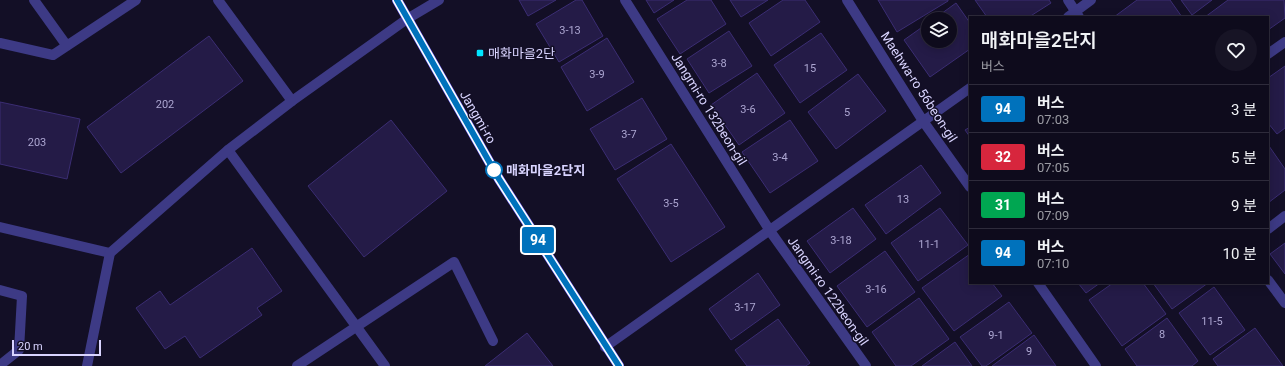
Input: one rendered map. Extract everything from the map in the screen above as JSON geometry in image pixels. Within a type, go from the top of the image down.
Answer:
[{"type":"street","points":[[34,0],[66,46]]},
{"type":"street","points":[[0,43],[54,56],[66,46],[136,0]]},
{"type":"street","points":[[218,0],[292,101]]},
{"type":"street","name":"Jangmi-ro","points":[[397,0],[499,179],[605,347],[619,366]]},
{"type":"street","points":[[87,366],[110,253],[228,150],[292,101],[407,19],[439,0]]},
{"type":"street","name":"Jangmi-ro 132beon-gil","points":[[625,0],[770,231]]},
{"type":"street","name":"Maehwa-ro 56beon-gil","points":[[847,0],[924,121],[969,186]]},
{"type":"street","points":[[1068,0],[1074,15],[1091,0]]},
{"type":"street","points":[[1269,53],[1285,42]]},
{"type":"street","points":[[605,347],[969,89]]},
{"type":"street","points":[[228,150],[385,366]]},
{"type":"street","points":[[1269,228],[1285,216]]},
{"type":"street","points":[[0,226],[110,253]]},
{"type":"street","name":"Jangmi-ro 122beon-gil","points":[[770,231],[866,366]]},
{"type":"street","points":[[297,366],[356,325],[454,262],[493,341]]},
{"type":"street","points":[[1269,281],[1285,303]]},
{"type":"street","points":[[1039,284],[1096,366]]},
{"type":"street","points":[[0,290],[22,296],[19,350],[0,365]]},
{"type":"building","points":[[519,0],[556,0],[528,16]]},
{"type":"building","points":[[576,0],[582,0],[603,36],[559,62],[536,24]]},
{"type":"building","points":[[646,0],[674,0],[654,13]]},
{"type":"building","points":[[687,0],[711,0],[726,24],[680,54],[657,19]]},
{"type":"building","points":[[730,0],[768,0],[741,17]]},
{"type":"building","points":[[783,0],[805,0],[820,22],[771,56],[749,23]]},
{"type":"building","points":[[878,0],[948,0],[930,12],[921,12],[921,17],[897,32]]},
{"type":"building","points":[[975,0],[1049,0],[1051,3],[1031,16],[986,16]]},
{"type":"building","points":[[1137,0],[1170,0],[1181,16],[1115,16]]},
{"type":"building","points":[[1181,0],[1212,0],[1192,15]]},
{"type":"building","points":[[1228,0],[1284,0],[1285,18],[1269,29],[1269,16],[1206,16]]},
{"type":"building","points":[[956,3],[969,22],[969,50],[930,77],[904,40],[921,28],[921,48],[957,48],[957,12],[944,12]]},
{"type":"building","points":[[729,31],[752,66],[709,93],[687,59]]},
{"type":"building","points":[[821,33],[847,70],[800,103],[774,65]]},
{"type":"building","points":[[209,36],[243,81],[121,173],[87,127]]},
{"type":"building","points":[[607,38],[634,82],[587,111],[561,67]]},
{"type":"building","points":[[1285,66],[1285,128],[1277,134],[1269,124],[1269,77]]},
{"type":"building","points":[[757,73],[785,113],[739,145],[711,105]]},
{"type":"building","points":[[858,74],[886,111],[836,149],[808,112]]},
{"type":"building","points":[[642,98],[667,139],[615,170],[590,129]]},
{"type":"building","points":[[0,102],[80,119],[67,179],[0,164]]},
{"type":"building","points":[[391,120],[447,191],[364,257],[308,186]]},
{"type":"building","points":[[790,120],[818,161],[770,193],[742,152]]},
{"type":"building","points":[[969,128],[969,136],[965,130]]},
{"type":"building","points":[[671,144],[725,227],[671,262],[617,179]]},
{"type":"building","points":[[1269,146],[1285,169],[1285,190],[1269,202]]},
{"type":"building","points":[[921,165],[941,193],[886,234],[865,205]]},
{"type":"building","points":[[853,208],[876,239],[830,273],[807,241]]},
{"type":"building","points":[[940,208],[968,245],[918,281],[891,243]]},
{"type":"building","points":[[1285,243],[1285,274],[1270,254]]},
{"type":"building","points":[[252,248],[282,291],[257,308],[262,315],[200,358],[185,336],[165,349],[136,308],[160,291],[170,305]]},
{"type":"building","points":[[885,251],[915,292],[867,327],[837,286]]},
{"type":"building","points":[[969,255],[969,284],[993,284],[1002,296],[954,331],[922,288]]},
{"type":"building","points":[[758,273],[780,305],[731,340],[709,309]]},
{"type":"building","points":[[1079,284],[1099,284],[1086,293]]},
{"type":"building","points":[[1112,284],[1144,284],[1166,314],[1122,346],[1089,300]]},
{"type":"building","points":[[1154,284],[1207,284],[1172,309]]},
{"type":"building","points":[[1214,287],[1245,330],[1210,355],[1179,313]]},
{"type":"building","points":[[919,298],[949,339],[911,366],[896,366],[872,332]]},
{"type":"building","points":[[1009,302],[1032,333],[986,366],[982,366],[960,337]]},
{"type":"building","points":[[1167,318],[1198,361],[1192,366],[1137,366],[1125,349]]},
{"type":"building","points":[[778,319],[810,363],[806,366],[747,366],[735,350]]},
{"type":"building","points":[[1255,328],[1283,366],[1218,366],[1213,359]]},
{"type":"building","points":[[527,333],[553,366],[485,366]]},
{"type":"building","points":[[1034,335],[1056,366],[992,366]]},
{"type":"building","points":[[955,342],[972,366],[922,366]]},
{"type":"bus line","name":"94","points":[[397,0],[499,179],[605,347],[619,366]]},
{"type":"place","name":"매화마을2단","points":[[480,53]]},
{"type":"place","name":"매화마을2단지","points":[[494,170]]}]
